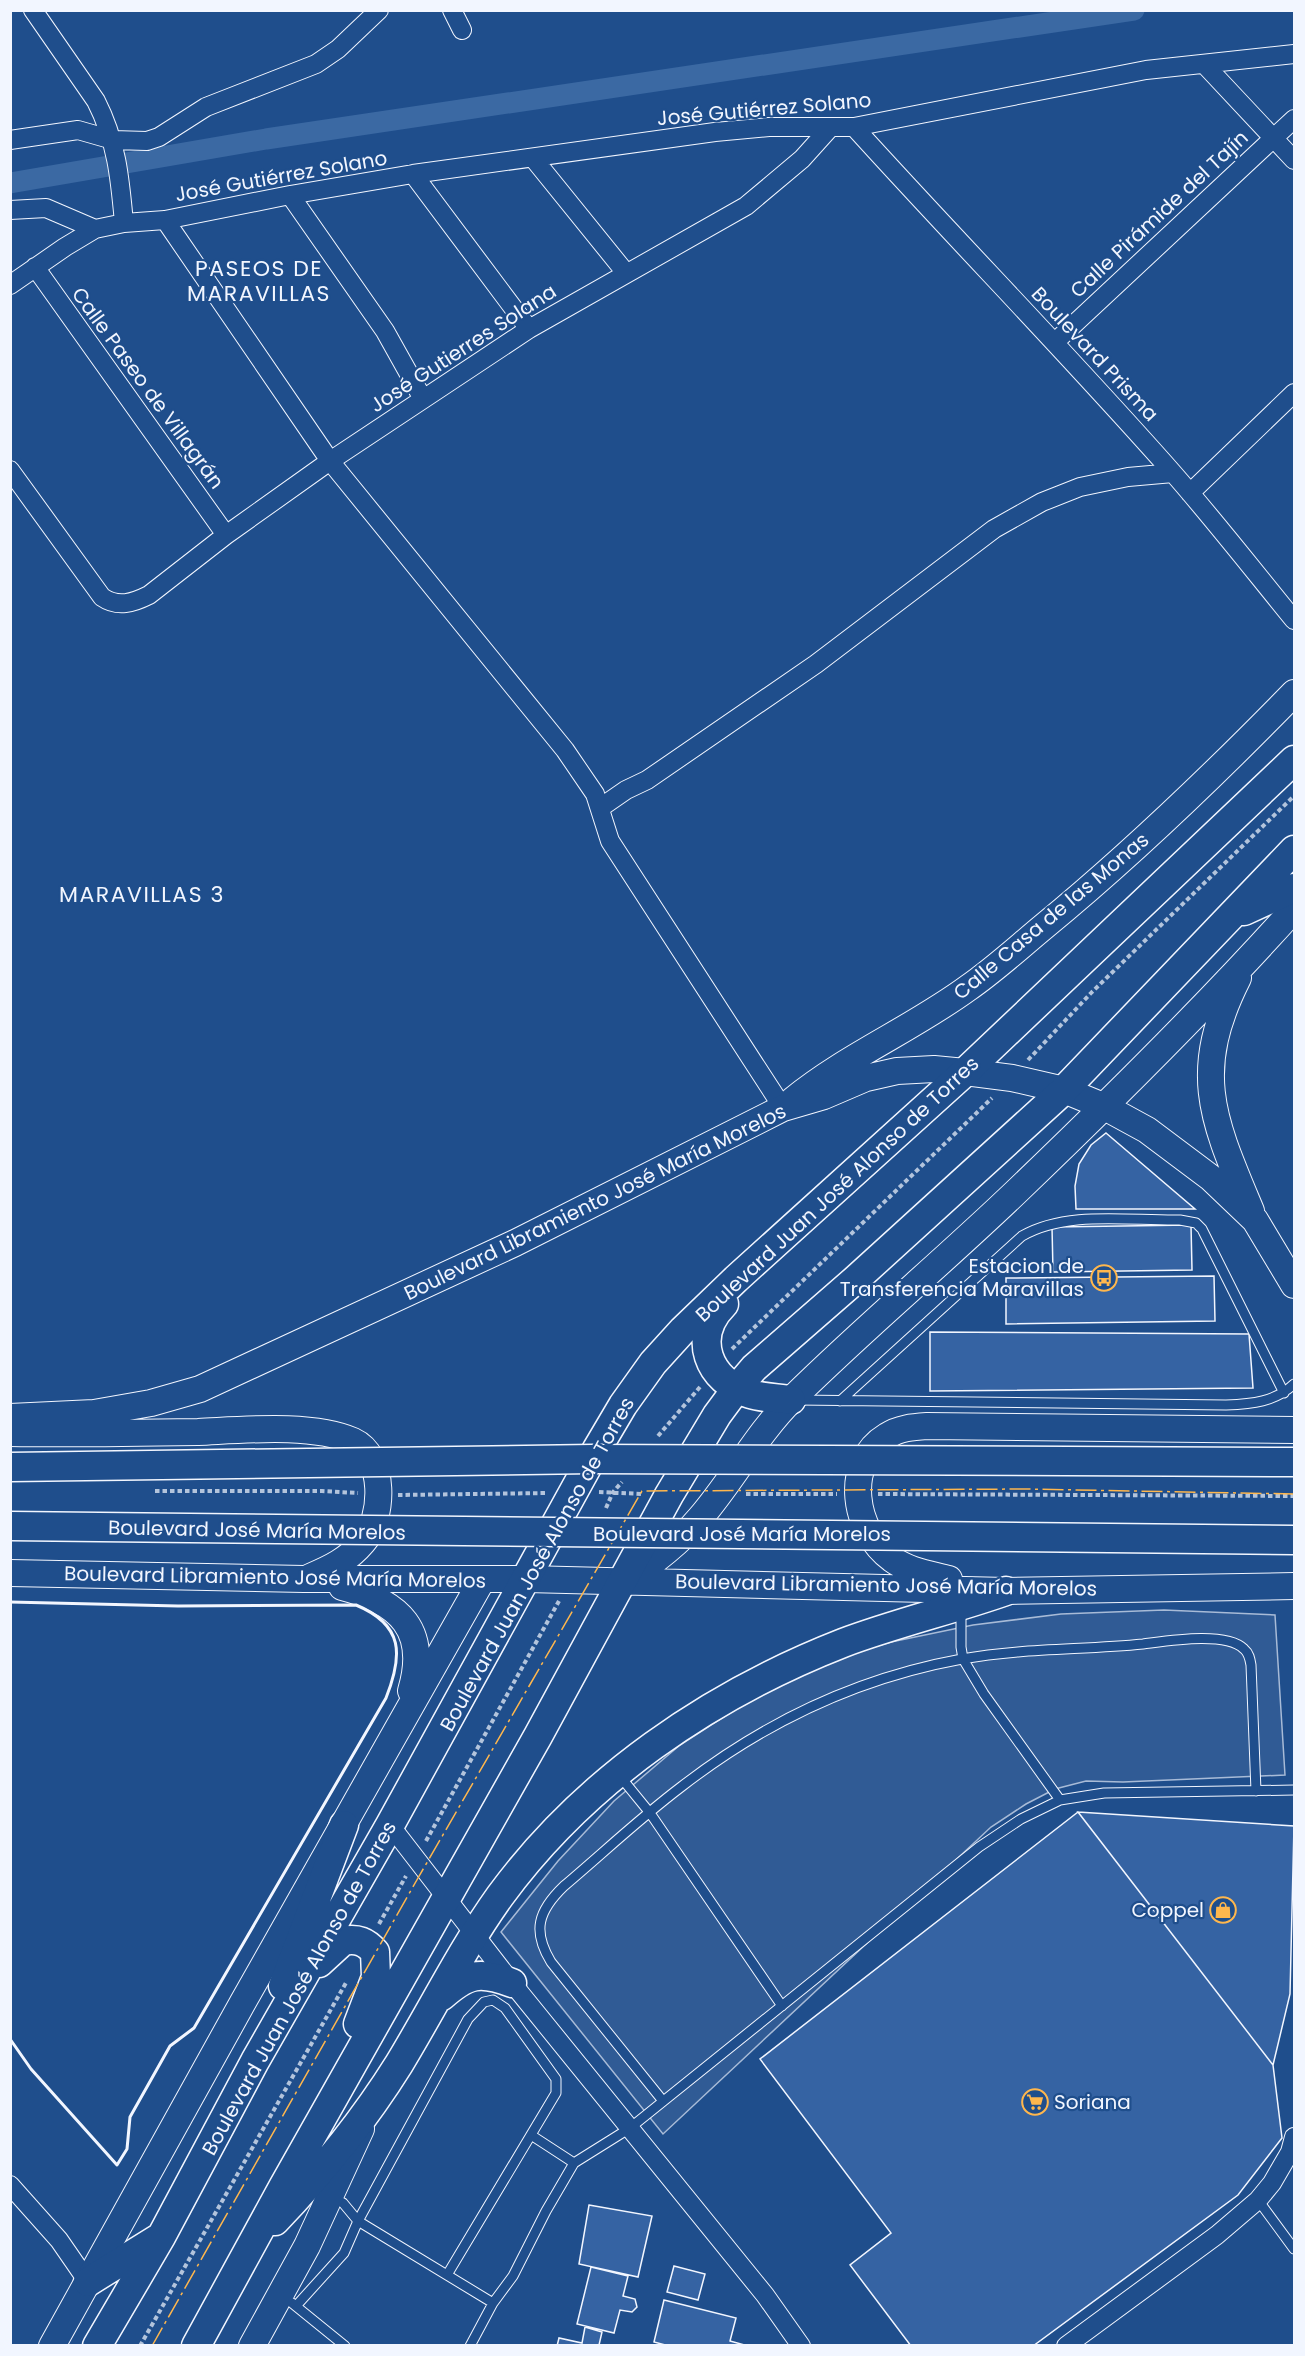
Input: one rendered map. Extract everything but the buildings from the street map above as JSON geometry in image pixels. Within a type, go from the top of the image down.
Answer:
[{"type":"main road","name":"Boulevard Juan José Alonso de Torres","points":[[98,2346],[161,2237],[255,2061],[390,1825],[597,1449],[623,1405],[653,1363],[735,1279],[965,1072],[1294,760]]},
{"type":"main road","points":[[308,2189],[447,1897],[696,1450],[737,1388],[754,1368],[855,1280],[1064,1090],[1294,850]]},
{"type":"main road","points":[[1228,918],[1294,888]]},
{"type":"main road","points":[[791,1400],[749,1394],[725,1379],[708,1356],[705,1343],[706,1329],[712,1317],[728,1300],[830,1208],[861,1168]]},
{"type":"main road","points":[[10,1467],[593,1459],[1294,1462]]},
{"type":"main road","name":"Boulevard José María Morelos","points":[[10,1526],[1294,1540]]},
{"type":"main road","points":[[196,2346],[252,2244],[308,2189],[371,2105],[399,2064],[474,1934],[531,1855],[564,1820],[679,1726],[786,1668],[845,1643],[1006,1591]]},
{"type":"main road","points":[[255,2061],[344,1825]]},
{"type":"main road","points":[[300,1983],[344,1941],[359,1940],[368,1944],[375,1952],[377,1962],[372,1991],[308,2189]]},
{"type":"main road","points":[[432,2006],[460,1982],[471,1976],[494,1977],[512,1983]]},
{"type":"main road","points":[[87,2282],[161,2237]]},
{"type":"street","points":[[33,10],[96,102],[114,146],[124,223]]},
{"type":"street","points":[[10,140],[78,130],[114,146],[159,137],[206,107],[315,64],[338,49],[379,10]]},
{"type":"street","points":[[452,10],[462,30]]},
{"type":"street","name":"José Gutiérrez Solano","points":[[95,229],[124,223],[165,220],[413,174],[716,132],[769,127],[830,129],[854,127],[1146,70],[1294,54]]},
{"type":"street","points":[[1204,64],[1294,160]]},
{"type":"street","name":"Calle Pirámide del Tajín","points":[[1055,342],[1294,119]]},
{"type":"street","name":"Boulevard Prisma","points":[[854,127],[935,217],[1055,342],[1173,473],[1294,620]]},
{"type":"street","name":"José Gutierres Solana","points":[[10,470],[94,587],[110,603],[129,603],[149,595],[226,535],[330,460],[529,329],[746,206],[802,159],[830,129]]},
{"type":"street","points":[[533,158],[626,273]]},
{"type":"street","points":[[413,174],[529,329]]},
{"type":"street","points":[[290,195],[385,332],[423,399]]},
{"type":"street","points":[[10,210],[46,208],[95,229]]},
{"type":"street","points":[[165,220],[330,460],[565,750],[595,794],[610,841],[783,1108]]},
{"type":"street","points":[[10,285],[95,229]]},
{"type":"street","name":"Calle Paseo de Villagrán","points":[[35,267],[226,535]]},
{"type":"street","points":[[1190,493],[1294,393]]},
{"type":"street","points":[[600,808],[683,756],[816,664],[994,529],[1042,502],[1080,487],[1128,477],[1173,473]]},
{"type":"street","name":"Calle Casa de las Monas","points":[[783,1108],[831,1071],[920,1020],[969,988],[1011,954],[1154,831],[1294,693]]},
{"type":"street","points":[[623,1582],[676,1544],[701,1518],[791,1400],[854,1339],[1015,1193],[1246,962],[1294,909]]},
{"type":"street","points":[[1246,962],[1227,999],[1216,1032],[1211,1056],[1211,1094],[1217,1126],[1255,1220]]},
{"type":"street","name":"Boulevard Libramiento José María Morelos","points":[[10,1417],[94,1413],[151,1403],[200,1389],[515,1243],[783,1108],[824,1096],[866,1078],[897,1071],[934,1069],[1012,1078],[1064,1090],[1103,1106],[1147,1130],[1211,1178],[1255,1220],[1294,1285]]},
{"type":"street","points":[[1006,1591],[917,1571],[893,1560],[872,1541],[861,1517],[858,1494],[861,1472],[870,1450],[886,1436],[904,1428],[927,1426],[1294,1430]]},
{"type":"street","points":[[10,1432],[105,1433],[266,1429],[310,1432],[354,1441],[371,1455],[376,1472],[378,1495],[374,1519],[365,1540],[349,1557],[334,1567],[304,1579]]},
{"type":"street","name":"Boulevard Libramiento José María Morelos","points":[[10,1573],[304,1579],[527,1579],[1006,1591],[1294,1586]]},
{"type":"street","points":[[304,1579],[344,1587],[376,1598],[397,1611],[407,1625],[415,1644],[417,1660],[415,1679],[403,1720]]},
{"type":"street","points":[[52,2346],[482,1580]]},
{"type":"street","points":[[390,1825],[512,1983],[765,2295],[801,2346]]},
{"type":"street","points":[[1066,2346],[1216,2235],[1258,2200],[1290,2152],[1294,2137]]},
{"type":"street","points":[[10,2186],[59,2240],[87,2282]]},
{"type":"street","points":[[252,2346],[289,2300],[308,2189]]},
{"type":"lane","points":[[840,1401],[1022,1236],[1037,1227],[1054,1222],[1075,1220],[1180,1220],[1196,1223],[1205,1235],[1284,1394]]},
{"type":"lane","points":[[791,1400],[1226,1405],[1257,1404],[1284,1394],[1294,1384]]},
{"type":"lane","points":[[961,1607],[960,1632],[963,1659],[984,1694],[1060,1800]]},
{"type":"lane","points":[[663,2101],[551,1962],[543,1948],[539,1931],[543,1914],[550,1900],[680,1787],[759,1732],[805,1707],[851,1689],[908,1671],[963,1659],[1010,1653],[1196,1640],[1233,1642],[1243,1647],[1248,1653],[1251,1665],[1256,1791]]},
{"type":"lane","points":[[618,1774],[650,1814],[782,2006]]},
{"type":"lane","points":[[470,2346],[493,2302],[513,2276],[546,2211],[574,2163],[630,2128],[980,1847],[1021,1819],[1060,1800],[1104,1793],[1294,1790]]},
{"type":"lane","points":[[345,2346],[289,2300],[344,2253],[358,2221],[468,2019],[484,2002],[494,2000],[505,2008],[556,2079],[556,2093],[447,2275]]},
{"type":"lane","points":[[531,2135],[574,2163]]},
{"type":"lane","points":[[308,2189],[343,2203],[358,2221],[493,2302]]},
{"type":"lane","points":[[1258,2200],[1294,2249]]},
{"type":"path","points":[[655,1439],[740,1340],[1012,1078],[1092,992],[1294,796]]},
{"type":"path","points":[[604,1512],[613,1492],[627,1475]]},
{"type":"path","points":[[368,1944],[571,1580]]},
{"type":"path","points":[[140,2346],[350,1975]]},
{"type":"shaded area","points":[[1164,1610],[1275,1615],[1285,1775],[1123,1782],[1086,1781],[1055,1789],[1026,1804],[991,1827],[663,2134],[501,1932],[558,1861],[614,1801],[680,1745],[759,1694],[822,1662],[891,1642],[973,1625],[1061,1614]]},
{"type":"waterway","points":[[10,183],[266,139],[1134,10]]},
{"type":"wall","points":[[10,1602],[178,1606],[356,1605],[383,1622],[391,1632],[397,1655],[392,1682],[386,1698],[194,2028],[170,2046],[130,2117],[127,2149],[117,2165],[31,2069],[10,2039]]},
{"type":"power","points":[[152,2346],[418,1878],[642,1491],[1027,1489],[1294,1494]]},
{"type":"place","name":"Estacion de Transferencia Maravillas","points":[[1104,1278]]},
{"type":"place","name":"Coppel","points":[[1223,1910]]},
{"type":"place","name":"Soriana","points":[[1035,2102]]},
{"type":"district","name":"PASEOS DE MARAVILLAS","points":[[259,280]]},
{"type":"district","name":"MARAVILLAS 3","points":[[142,894]]}]
